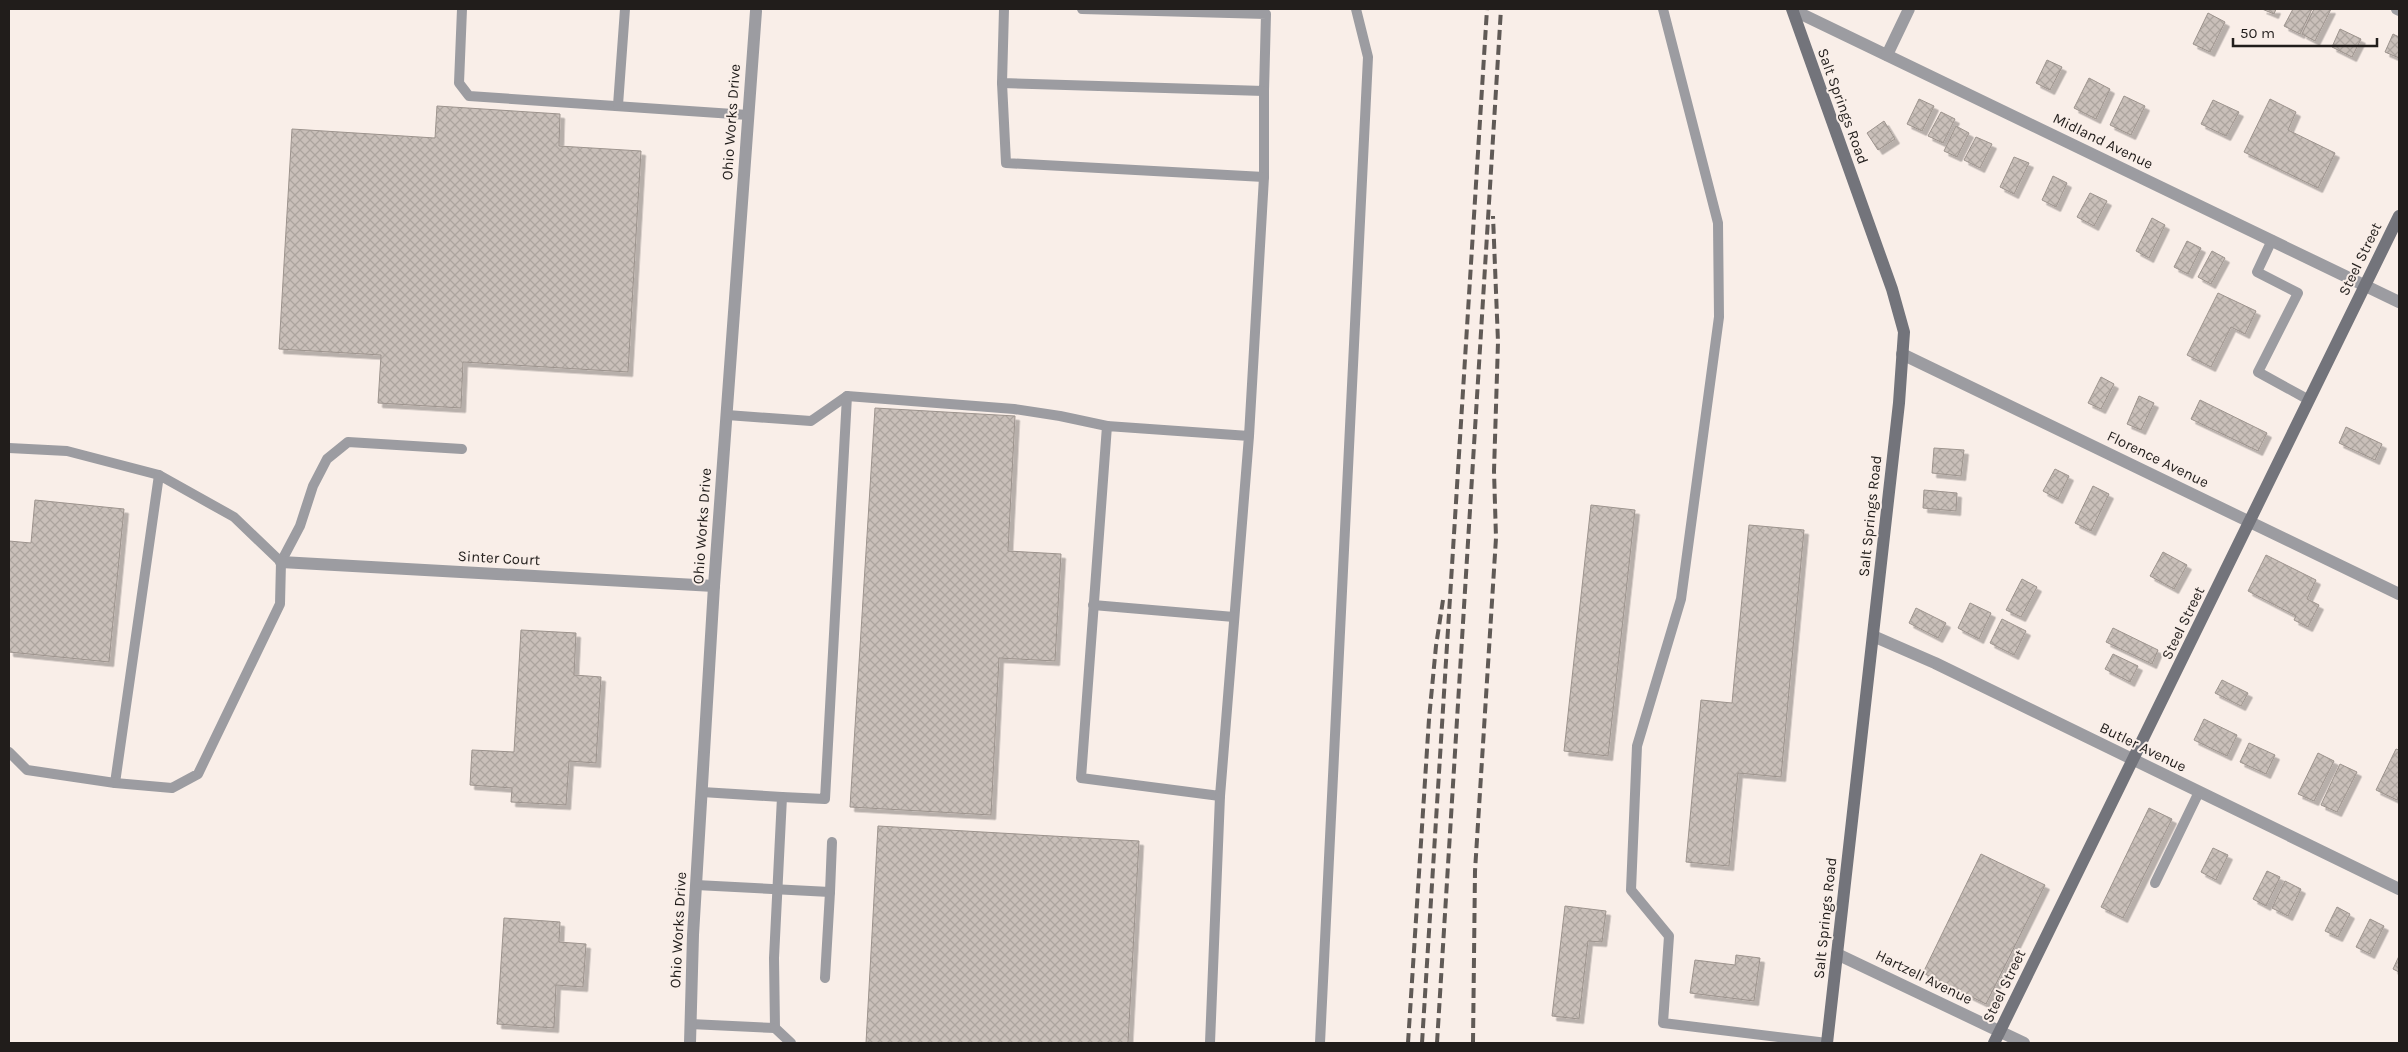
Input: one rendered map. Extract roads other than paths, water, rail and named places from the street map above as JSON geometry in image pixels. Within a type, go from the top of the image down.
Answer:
[{"type":"street","points":[[1887,55],[1909,9]]},
{"type":"street","name":"Ohio Works Drive","points":[[690,1043],[696,885],[714,586],[755,10]]},
{"type":"street","name":"Salt Springs Road","points":[[1793,10],[1901,318],[1904,332],[1827,1043]]},
{"type":"street","name":"Midland Avenue","points":[[1793,10],[2399,302]]},
{"type":"street","name":"Steel Street","points":[[1994,1043],[2399,216]]},
{"type":"street","name":"Florence Avenue","points":[[1902,354],[2399,594]]},
{"type":"street","name":"Sinter Court","points":[[281,562],[714,586]]},
{"type":"street","name":"Butler Avenue","points":[[1872,636],[1935,663],[2399,889]]},
{"type":"street","name":"Hartzell Avenue","points":[[1837,954],[2024,1043]]},
{"type":"lane","points":[[462,9],[459,83],[469,96],[748,115]]},
{"type":"lane","points":[[618,105],[625,9]]},
{"type":"lane","points":[[1004,9],[1002,82],[1006,163],[1264,177]]},
{"type":"lane","points":[[1082,9],[1266,11],[1264,177],[1249,436],[1220,796],[1210,1043]]},
{"type":"lane","points":[[1320,1043],[1368,57],[1356,9]]},
{"type":"lane","points":[[1663,9],[1718,223],[1719,317],[1681,599],[1637,746],[1632,890],[1669,936],[1663,1023],[1827,1043]]},
{"type":"lane","points":[[1002,82],[1264,91]]},
{"type":"lane","points":[[2272,240],[2257,272],[2298,293],[2258,372],[2309,400]]},
{"type":"lane","points":[[726,415],[812,421],[846,396],[1014,409],[1107,426],[1249,436]]},
{"type":"lane","points":[[702,792],[825,799],[846,396]]},
{"type":"lane","points":[[1107,426],[1081,778],[1220,796]]},
{"type":"lane","points":[[9,752],[26,770],[115,783],[172,788],[198,774],[280,604],[281,562],[300,526],[313,486],[327,458],[348,442],[462,449]]},
{"type":"lane","points":[[9,448],[67,451],[158,475],[234,516],[281,562]]},
{"type":"lane","points":[[115,783],[158,475]]},
{"type":"lane","points":[[1094,605],[1234,617]]},
{"type":"lane","points":[[2155,883],[2199,792]]},
{"type":"lane","points":[[775,1028],[774,958],[782,796]]},
{"type":"lane","points":[[825,978],[832,842]]},
{"type":"lane","points":[[696,885],[830,892]]},
{"type":"lane","points":[[690,1024],[775,1028],[792,1043]]},
{"type":"railway","points":[[1422,1043],[1487,9]]},
{"type":"railway","points":[[1437,1043],[1501,9]]},
{"type":"railway","points":[[1473,1043],[1475,871],[1496,538],[1494,471],[1498,342],[1493,216]]},
{"type":"railway","points":[[1408,1043],[1429,719],[1436,646],[1443,600]]}]
